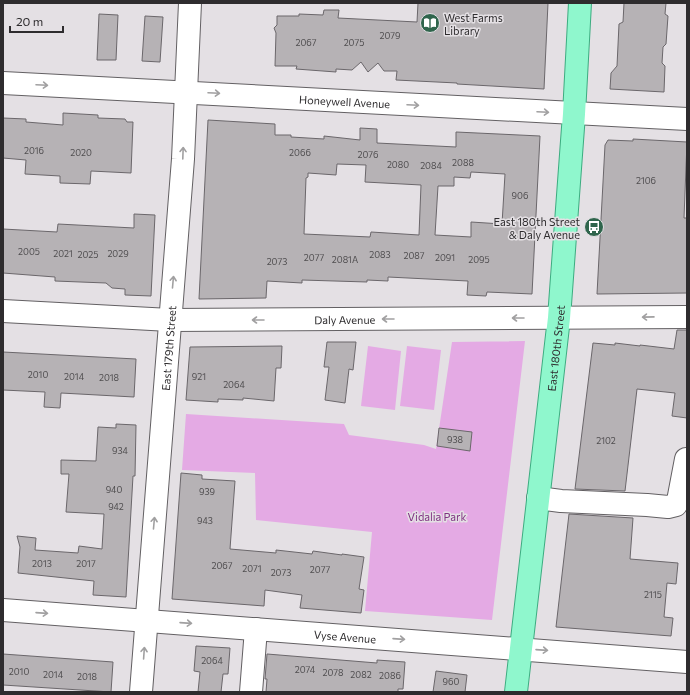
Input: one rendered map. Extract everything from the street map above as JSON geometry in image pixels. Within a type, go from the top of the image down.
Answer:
[{"type":"main road","name":"East 180th Street","points":[[516,692],[560,318],[580,3]]},
{"type":"street","name":"East 179th Street","points":[[141,692],[183,159],[190,3]]},
{"type":"street","name":"Honeywell Avenue","points":[[3,83],[687,120]]},
{"type":"street","name":"Daly Avenue","points":[[3,312],[170,320],[687,317]]},
{"type":"street","points":[[538,498],[561,501],[668,507],[676,505],[686,459]]},
{"type":"street","name":"Vyse Avenue","points":[[3,610],[687,662]]},
{"type":"street","points":[[251,692],[256,629]]},
{"type":"green space","name":"Vidalia Park","points":[[525,341],[492,620],[365,611],[372,532],[256,520],[255,473],[182,470],[186,414],[344,424],[349,435],[424,445],[436,449],[452,342]]},
{"type":"green space","points":[[368,346],[401,351],[395,410],[361,406]]},
{"type":"green space","points":[[407,346],[441,350],[434,410],[400,406]]},
{"type":"building","points":[[418,3],[548,3],[544,89],[396,80],[397,71],[384,71],[378,63],[368,72],[361,62],[352,70],[336,69],[336,72],[296,69],[297,66],[275,66],[276,33],[274,28],[277,25],[277,16],[299,16],[299,14],[323,15],[324,10],[339,10],[338,18],[417,22]]},
{"type":"building","points":[[624,3],[666,3],[665,14],[668,16],[666,44],[663,47],[662,63],[665,66],[664,92],[610,89],[611,73],[617,66],[619,24],[623,22]]},
{"type":"building","points":[[99,14],[118,15],[116,60],[97,60]]},
{"type":"building","points":[[145,16],[163,17],[160,62],[142,61]]},
{"type":"building","points":[[63,113],[98,115],[98,118],[125,119],[127,122],[133,122],[131,173],[91,171],[90,184],[60,183],[60,176],[25,174],[26,160],[3,158],[3,118],[26,119],[26,122],[63,125]]},
{"type":"building","points":[[208,120],[275,124],[275,135],[291,135],[291,137],[324,139],[324,136],[360,140],[360,128],[377,129],[377,143],[456,147],[456,132],[540,136],[532,294],[487,292],[486,296],[467,295],[468,281],[388,277],[388,281],[367,280],[367,282],[302,280],[302,283],[267,281],[266,298],[199,299]],"holes":[[[337,164],[366,165],[365,182],[421,185],[419,235],[371,232],[370,237],[304,234],[306,178],[308,177],[308,173],[336,175]],[[471,172],[505,174],[502,224],[471,222],[471,237],[435,235],[438,186],[454,186],[454,177],[470,178]]]},
{"type":"building","points":[[633,139],[687,142],[684,218],[687,218],[687,293],[597,294],[605,145],[608,140],[633,141]]},
{"type":"building","points":[[134,214],[155,215],[151,296],[125,295],[125,289],[112,288],[106,283],[55,281],[55,277],[3,273],[3,229],[57,232],[58,224],[134,228]]},
{"type":"building","points":[[677,330],[687,330],[687,418],[672,416],[675,393],[637,389],[625,491],[575,489],[593,343],[615,345],[615,343],[674,349]]},
{"type":"building","points":[[327,342],[356,342],[353,370],[349,369],[345,403],[325,400],[329,367],[324,367]]},
{"type":"building","points":[[282,346],[281,368],[276,368],[274,401],[243,398],[243,400],[218,399],[218,402],[186,400],[190,347]]},
{"type":"building","points":[[3,352],[136,359],[134,397],[61,393],[60,408],[44,407],[45,392],[3,390]]},
{"type":"building","points":[[116,424],[136,425],[135,476],[133,476],[126,597],[93,595],[94,581],[18,573],[20,547],[17,536],[36,538],[35,550],[78,553],[79,546],[102,549],[104,514],[66,512],[69,474],[61,474],[61,460],[96,461],[98,427],[116,428]]},
{"type":"building","points":[[439,428],[472,432],[470,451],[437,446]]},
{"type":"building","points":[[181,473],[202,475],[202,479],[235,481],[230,549],[276,553],[276,550],[312,554],[313,551],[364,557],[359,589],[364,590],[361,613],[300,608],[302,595],[265,590],[264,606],[172,599]]},
{"type":"building","points":[[569,514],[633,518],[630,559],[678,563],[676,584],[667,583],[664,617],[673,618],[671,636],[556,627]]},
{"type":"building","points":[[196,646],[230,648],[228,674],[223,674],[221,692],[198,692],[200,672],[194,671]]},
{"type":"building","points":[[3,654],[113,662],[111,692],[3,685]]},
{"type":"building","points":[[267,654],[377,663],[377,660],[405,662],[403,689],[398,689],[398,692],[266,692],[267,679],[265,679]]},
{"type":"building","points":[[436,671],[467,675],[465,692],[433,692]]},
{"type":"place","name":"West Farms Library","points":[[430,23]]},
{"type":"place","name":"East 180th Street & Daly Avenue","points":[[594,227]]}]
